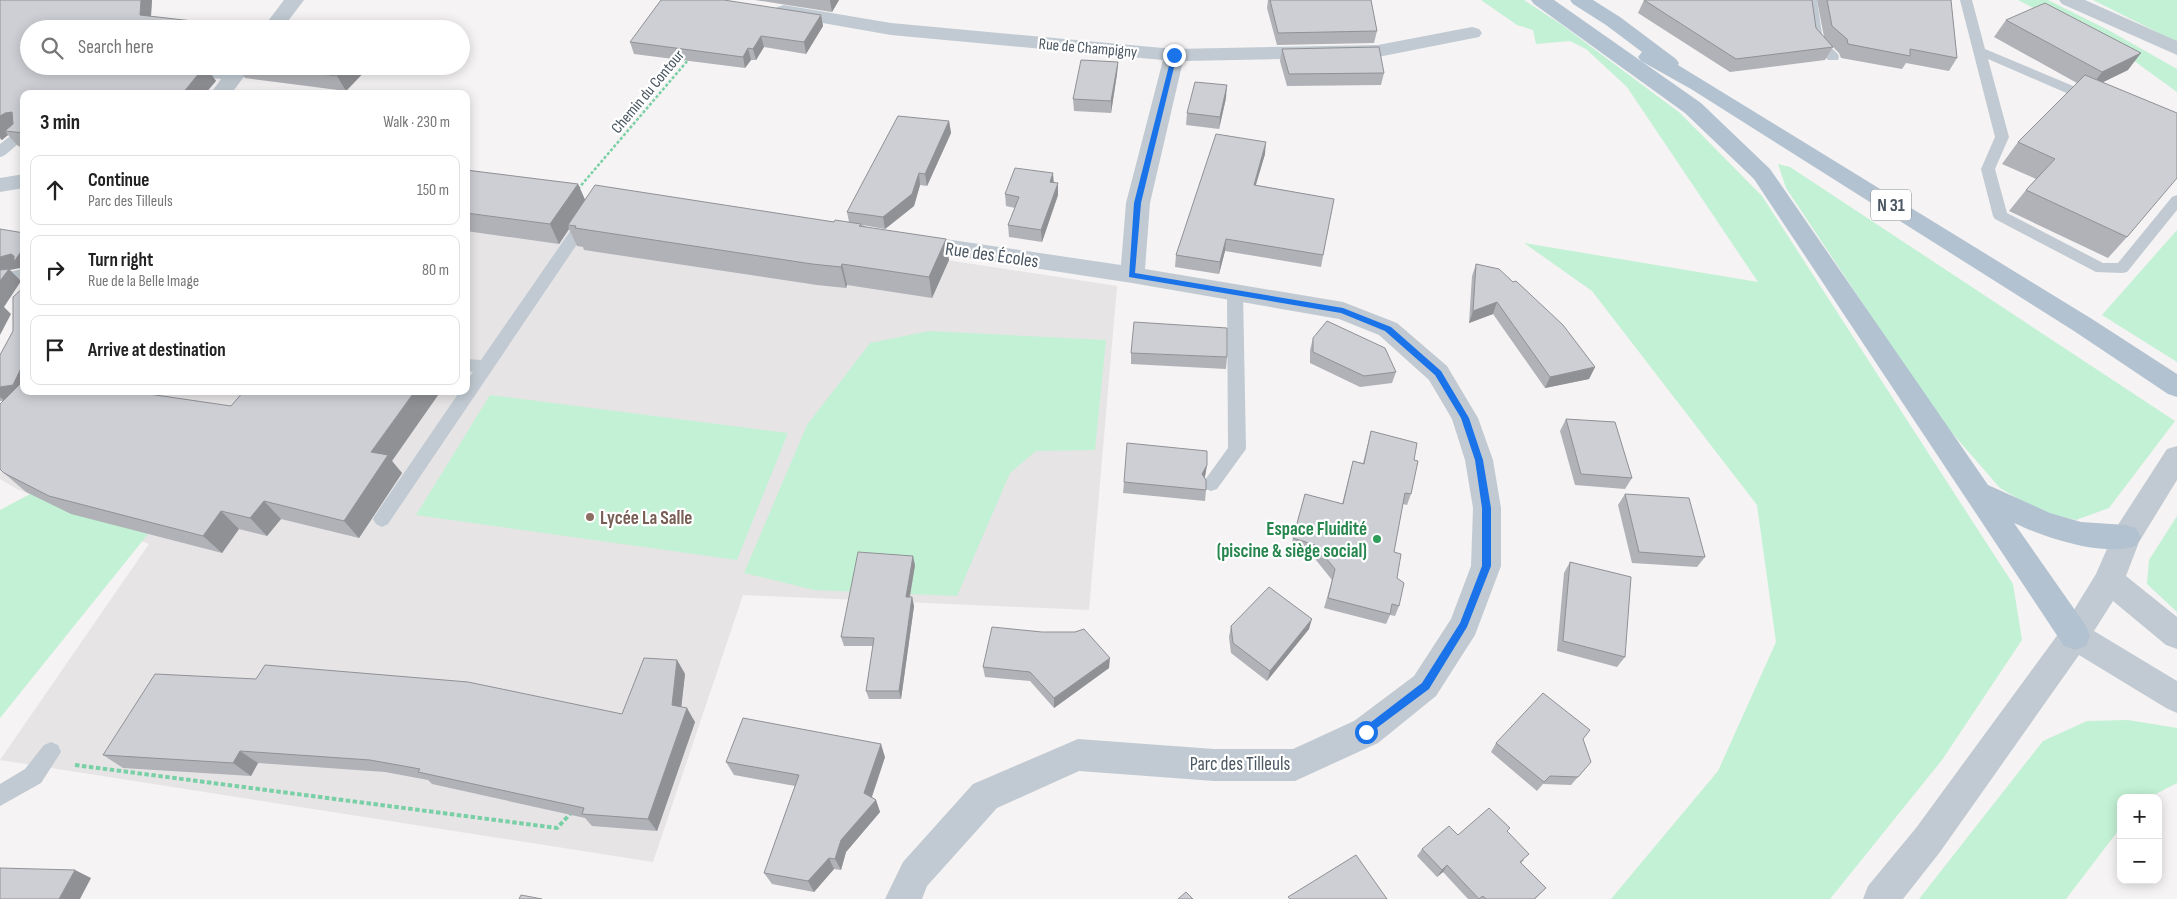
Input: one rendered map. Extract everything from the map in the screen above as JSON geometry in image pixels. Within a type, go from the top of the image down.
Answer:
[{"type":"main road","points":[[1541,0],[1693,108],[1762,174],[2076,636]]},
{"type":"main road","name":"N 31","points":[[1553,0],[1586,22],[1698,85],[2083,325],[2177,387]]},
{"type":"main road","name":"N 31","points":[[1580,0],[1613,21],[1698,85]]},
{"type":"main road","points":[[1586,0],[1613,21]]},
{"type":"main road","points":[[1978,492],[2043,523],[2081,534],[2126,537]]},
{"type":"street","points":[[279,20],[294,0]]},
{"type":"street","points":[[2069,0],[2177,49]]},
{"type":"street","name":"Rue de Champigny","points":[[766,8],[891,29],[1174,55],[1378,51],[1472,34]]},
{"type":"street","points":[[2088,9],[2177,62]]},
{"type":"street","points":[[1132,275],[1138,203],[1174,55]]},
{"type":"street","points":[[223,90],[235,75]]},
{"type":"street","points":[[0,185],[20,182]]},
{"type":"street","points":[[575,193],[601,197]]},
{"type":"street","name":"Rue des Écoles","points":[[887,239],[1132,275]]},
{"type":"street","name":"Parc des Tilleuls","points":[[903,899],[915,874],[985,796],[1078,755],[1214,765],[1295,765],[1366,732],[1425,686],[1464,624],[1486,566],[1486,508],[1479,460],[1465,418],[1438,373],[1388,329],[1343,310],[1132,275]]},
{"type":"street","points":[[1881,899],[1928,840],[2076,636],[2109,580],[2126,537],[2177,457]]},
{"type":"street","points":[[2109,580],[2177,635]]},
{"type":"street","points":[[2076,636],[2177,698]]},
{"type":"lane","points":[[1811,0],[1817,41],[1833,57]]},
{"type":"lane","points":[[1966,0],[2002,138],[1988,169],[2000,216],[2101,268],[2122,268],[2177,200]]},
{"type":"lane","points":[[1980,51],[2105,105]]},
{"type":"lane","points":[[0,153],[8,143],[20,135]]},
{"type":"lane","points":[[470,391],[601,197]]},
{"type":"lane","points":[[0,278],[20,275]]},
{"type":"lane","points":[[1211,484],[1237,449],[1235,292]]},
{"type":"lane","points":[[470,365],[486,368]]},
{"type":"lane","points":[[382,519],[467,395]]},
{"type":"lane","points":[[0,796],[33,776],[48,757]]},
{"type":"path","name":"Chemin du Contour","points":[[575,193],[691,57]]},
{"type":"path","points":[[48,757],[557,828],[574,810]]},
{"type":"shaded area","name":"Lycée La Salle","points":[[470,190],[613,209],[1117,286],[1089,610],[743,595],[653,862],[0,760],[149,544],[17,489],[0,479],[0,406],[20,363],[20,395],[470,395]]},
{"type":"green space","points":[[1481,0],[1524,0],[1562,25],[1680,113],[1762,196],[2013,584],[2022,640],[1942,760],[1830,899],[1611,899],[1718,771],[1776,642],[1757,505],[1592,291],[1524,243],[1758,282],[1627,87],[1586,49],[1570,41],[1536,44],[1533,30],[1517,25]]},
{"type":"green space","points":[[2018,0],[2048,0],[2110,31],[2177,69],[2177,92],[2126,55]]},
{"type":"green space","points":[[2093,0],[2177,0],[2177,42]]},
{"type":"green space","points":[[1778,164],[1790,167],[2175,421],[2109,508],[2076,520],[2039,511],[2000,488],[1939,418],[1786,188]]},
{"type":"green space","points":[[2177,230],[2177,362],[2102,315]]},
{"type":"green space","points":[[929,331],[1106,340],[1095,450],[1036,451],[1010,473],[957,596],[814,590],[744,573],[807,425],[870,343]]},
{"type":"green space","points":[[490,395],[788,433],[737,560],[416,515]]},
{"type":"green space","points":[[34,492],[148,534],[0,718],[0,510]]},
{"type":"green space","points":[[2177,516],[2177,612],[2147,584],[2149,560]]},
{"type":"green space","points":[[2128,720],[2177,728],[2177,783],[2156,794],[2117,794],[2117,832],[2066,899],[1919,899],[2043,741],[2087,721]]},
{"type":"building","points":[[0,0],[141,0],[140,15],[184,20],[20,20],[20,75],[198,75],[185,90],[20,90],[20,133],[5,131],[13,124],[12,112],[0,116]]},
{"type":"building","points":[[661,0],[724,0],[821,15],[804,42],[761,36],[753,49],[748,48],[743,57],[630,42]]},
{"type":"building","points":[[1270,0],[1371,0],[1377,31],[1278,33]]},
{"type":"building","points":[[1644,0],[1812,0],[1816,28],[1833,47],[1736,59]]},
{"type":"building","points":[[1827,0],[1951,0],[1957,58],[1910,49],[1910,56],[1848,44],[1847,39],[1832,26]]},
{"type":"building","points":[[2045,3],[2141,53],[2102,72],[2006,20]]},
{"type":"building","points":[[1379,47],[1384,73],[1289,74],[1282,49]]},
{"type":"building","points":[[1081,60],[1118,62],[1111,101],[1073,99]]},
{"type":"building","points":[[2085,75],[2177,113],[2177,178],[2127,237],[2026,190],[2055,159],[2018,142]]},
{"type":"building","points":[[1195,82],[1227,85],[1220,117],[1187,113]]},
{"type":"building","points":[[898,116],[949,121],[925,174],[919,173],[912,194],[883,217],[847,212]]},
{"type":"building","points":[[1216,134],[1266,142],[1254,185],[1334,199],[1323,255],[1226,239],[1220,262],[1176,255]]},
{"type":"building","points":[[1015,168],[1053,173],[1050,182],[1058,183],[1041,230],[1008,225],[1019,197],[1005,194]]},
{"type":"building","points":[[470,170],[578,184],[550,224],[470,214]]},
{"type":"building","points":[[595,185],[834,222],[835,220],[861,224],[859,226],[946,239],[929,277],[842,264],[841,267],[812,264],[575,228],[576,226],[568,225]]},
{"type":"building","points":[[0,229],[20,232],[20,253],[14,262],[14,256],[11,254],[0,257]]},
{"type":"building","points":[[1476,264],[1499,269],[1513,282],[1516,281],[1563,325],[1595,367],[1550,377],[1497,302],[1473,311]]},
{"type":"building","points":[[9,269],[0,281],[0,270]]},
{"type":"building","points":[[20,291],[20,370],[13,385],[0,387],[0,355],[13,331],[13,297]]},
{"type":"building","points":[[1327,321],[1385,348],[1396,372],[1364,376],[1313,352],[1313,338]]},
{"type":"building","points":[[1134,322],[1227,328],[1227,357],[1131,353]]},
{"type":"building","points":[[20,384],[20,395],[155,395],[231,406],[241,395],[412,395],[371,452],[388,455],[344,521],[264,501],[250,518],[221,511],[203,536],[49,496],[4,473],[0,469],[0,404]]},
{"type":"building","points":[[1566,419],[1615,422],[1632,478],[1581,474]]},
{"type":"building","points":[[1371,431],[1417,443],[1414,460],[1418,461],[1411,494],[1405,493],[1394,552],[1401,554],[1397,578],[1404,583],[1399,606],[1392,604],[1390,614],[1328,598],[1335,569],[1315,545],[1293,538],[1305,494],[1343,504],[1353,461],[1364,464]]},
{"type":"building","points":[[1127,443],[1207,451],[1207,465],[1202,474],[1206,480],[1206,490],[1124,482]]},
{"type":"building","points":[[1625,494],[1689,498],[1705,557],[1639,552]]},
{"type":"building","points":[[858,552],[913,556],[906,597],[912,597],[899,691],[866,691],[874,638],[841,637]]},
{"type":"building","points":[[1570,562],[1631,577],[1625,657],[1563,641]]},
{"type":"building","points":[[1269,587],[1312,619],[1270,671],[1233,643],[1231,626]]},
{"type":"building","points":[[992,627],[1042,632],[1075,632],[1084,629],[1110,658],[1054,698],[1030,672],[983,667]]},
{"type":"building","points":[[644,658],[677,660],[672,705],[687,708],[648,819],[582,814],[584,808],[418,772],[420,769],[370,760],[240,751],[233,763],[103,755],[155,674],[256,679],[265,665],[468,682],[622,714]]},
{"type":"building","points":[[1543,693],[1590,730],[1583,739],[1591,762],[1578,777],[1550,776],[1544,782],[1496,743]]},
{"type":"building","points":[[743,718],[881,744],[864,793],[876,800],[841,840],[835,859],[829,858],[808,881],[764,873],[799,775],[726,762]]},
{"type":"building","points":[[1489,808],[1510,828],[1507,831],[1529,854],[1520,862],[1546,888],[1534,899],[1486,899],[1483,896],[1479,899],[1447,865],[1442,870],[1422,849],[1449,826],[1458,835]]},
{"type":"building","points":[[1356,855],[1387,899],[1290,899],[1288,897]]},
{"type":"building","points":[[0,868],[75,870],[59,899],[0,899]]},
{"type":"building","points":[[1186,892],[1193,899],[1178,899]]},
{"type":"building","points":[[521,895],[542,899],[519,899]]},
{"type":"place","name":"Lycée La Salle","points":[[590,517]]},
{"type":"place","name":"Espace Fluidité (piscine & siège social)","points":[[1377,539]]},
{"type":"route","points":[[1174,55],[1138,203],[1132,275],[1343,310],[1388,329],[1438,373],[1465,418],[1479,460],[1486,508],[1486,566],[1464,624],[1425,686],[1366,732]]}]
